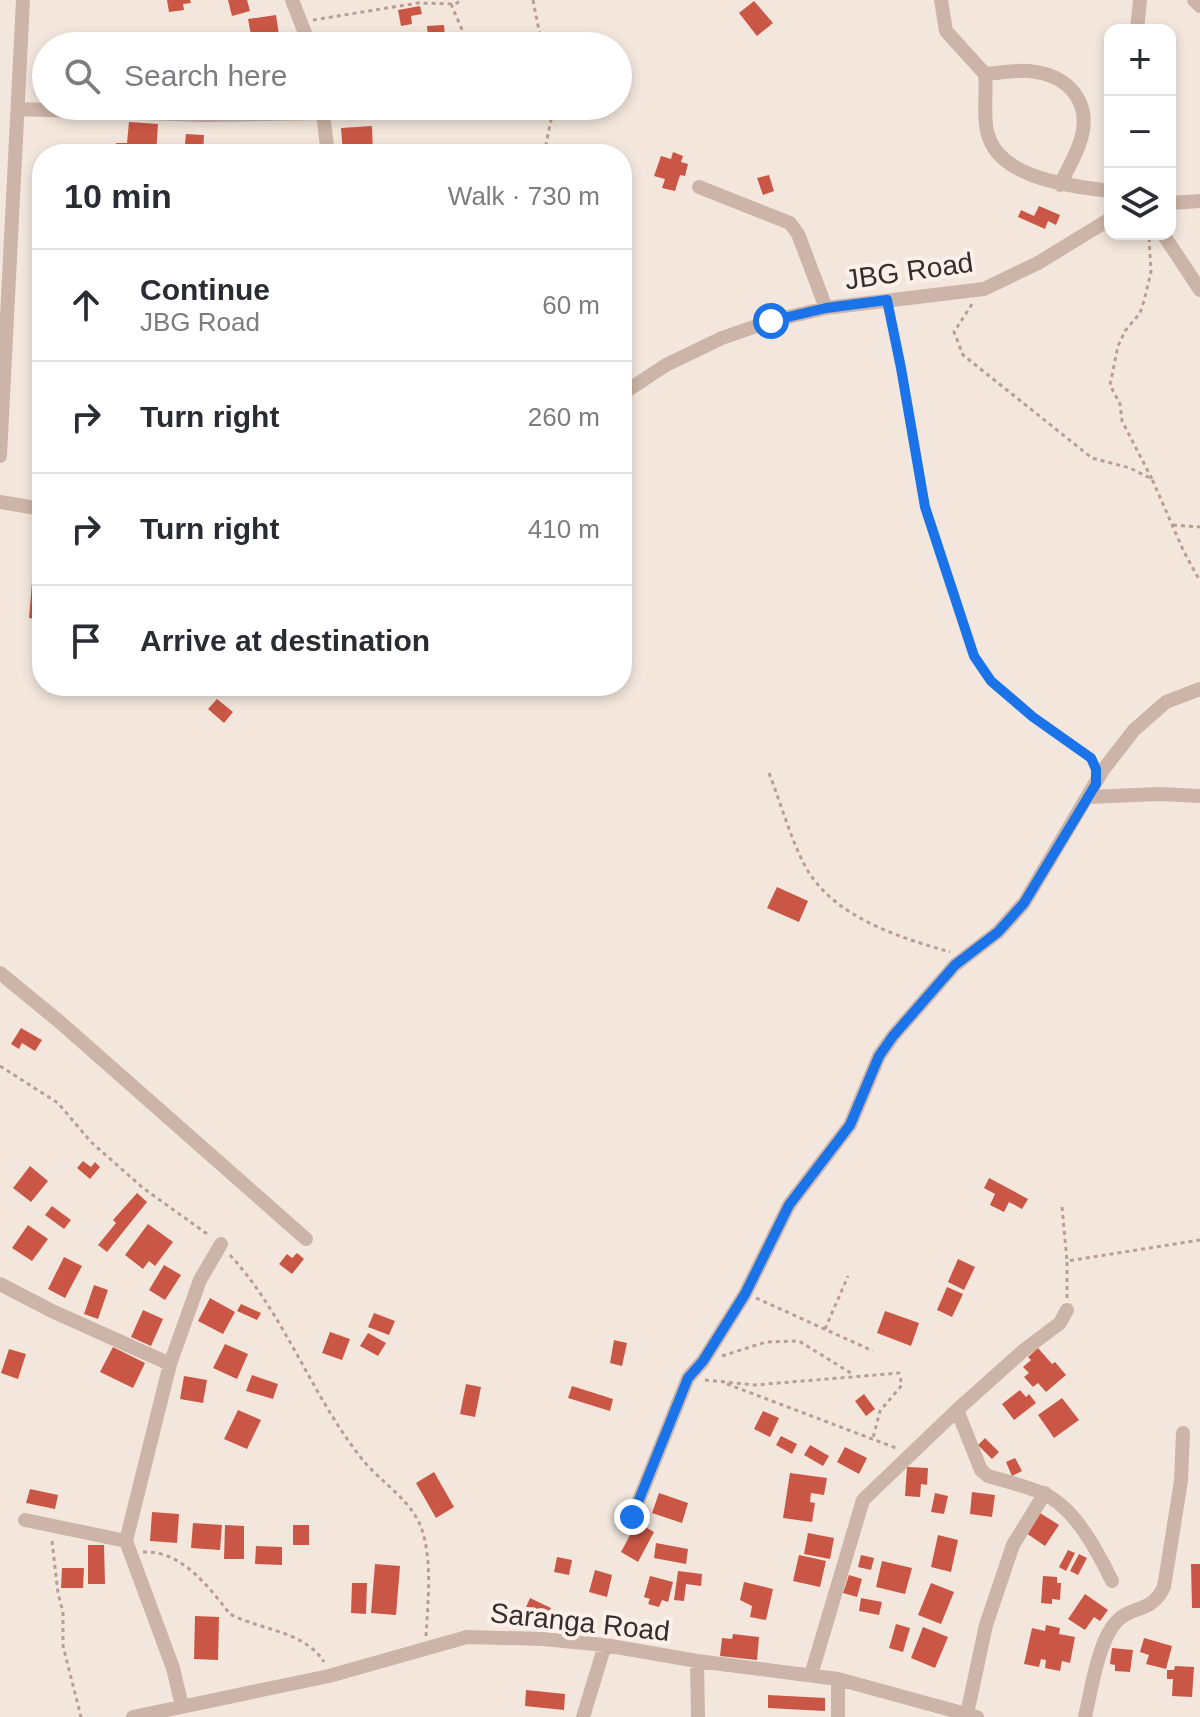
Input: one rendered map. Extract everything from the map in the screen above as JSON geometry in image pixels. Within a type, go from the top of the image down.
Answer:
[{"type":"street","points":[[0,456],[23,0]]},
{"type":"street","points":[[292,0],[305,32]]},
{"type":"street","points":[[941,0],[946,31],[985,74],[984,108],[988,135],[998,152],[1020,170],[1060,185],[1104,190]]},
{"type":"street","points":[[1138,24],[1140,0]]},
{"type":"street","points":[[1194,0],[1200,6]]},
{"type":"street","points":[[985,74],[1030,71],[1074,89],[1080,100],[1083,120],[1080,143],[1060,185]]},
{"type":"street","points":[[18,109],[32,109]]},
{"type":"street","points":[[323,120],[327,144]]},
{"type":"street","points":[[699,187],[790,223],[798,234],[826,308]]},
{"type":"street","name":"JBG Road","points":[[632,387],[666,365],[722,338],[771,321],[826,308],[984,289],[1038,263],[1104,223]]},
{"type":"street","points":[[1167,240],[1200,290]]},
{"type":"street","points":[[0,502],[32,507]]},
{"type":"street","points":[[632,1517],[688,1378],[703,1361],[745,1294],[789,1205],[850,1125],[879,1056],[916,1008],[964,956],[998,932],[1024,903],[1103,770],[1134,730],[1166,702],[1200,689]]},
{"type":"street","points":[[1092,790],[1200,796]]},
{"type":"street","points":[[0,973],[73,1033],[306,1239]]},
{"type":"street","points":[[182,1706],[170,1658],[128,1547],[170,1364],[200,1280],[221,1244]]},
{"type":"street","points":[[0,1284],[170,1364]]},
{"type":"street","points":[[811,1675],[863,1500],[957,1410],[1024,1350],[1060,1323],[1067,1310]]},
{"type":"street","points":[[957,1410],[981,1470],[988,1476],[1045,1493],[1058,1502],[1096,1549],[1112,1581]]},
{"type":"street","points":[[1085,1717],[1103,1646],[1116,1621],[1157,1601],[1164,1587],[1181,1481],[1183,1433]]},
{"type":"street","points":[[972,1716],[986,1625],[1013,1545],[1045,1493]]},
{"type":"street","points":[[25,1520],[128,1547]]},
{"type":"street","name":"Saranga Road","points":[[133,1717],[329,1676],[467,1637],[543,1639],[605,1645],[697,1661],[838,1679],[972,1716]]},
{"type":"street","points":[[583,1717],[605,1645]]},
{"type":"street","points":[[697,1661],[698,1717]]},
{"type":"street","points":[[838,1679],[838,1717]]},
{"type":"path","points":[[302,22],[418,3],[451,4],[462,0]]},
{"type":"path","points":[[533,0],[539,32]]},
{"type":"path","points":[[451,4],[463,32]]},
{"type":"path","points":[[546,144],[551,120]]},
{"type":"path","points":[[1149,240],[1149,282],[1140,313],[1125,331],[1118,346],[1110,385],[1120,404],[1122,421],[1200,581]]},
{"type":"path","points":[[984,289],[962,316],[954,332],[963,355],[1092,458],[1130,468],[1152,479]]},
{"type":"path","points":[[887,300],[925,507],[974,656],[991,681],[1033,717],[1091,758],[1096,769],[1092,790]]},
{"type":"path","points":[[1173,525],[1200,527]]},
{"type":"path","points":[[769,773],[806,867],[822,888],[850,914],[964,956]]},
{"type":"path","points":[[0,1066],[58,1103],[91,1142],[132,1179],[221,1244],[255,1286],[305,1367],[328,1412],[363,1460],[416,1516],[423,1534],[427,1564],[426,1648]]},
{"type":"path","points":[[1062,1207],[1066,1288]]},
{"type":"path","points":[[1067,1261],[1200,1240]]},
{"type":"path","points":[[825,1329],[848,1276]]},
{"type":"path","points":[[745,1294],[873,1351]]},
{"type":"path","points":[[703,1361],[766,1342],[799,1341],[854,1375]]},
{"type":"path","points":[[688,1378],[755,1385],[899,1373],[902,1385],[880,1411],[873,1438]]},
{"type":"path","points":[[720,1381],[910,1454]]},
{"type":"path","points":[[48,1526],[63,1612],[63,1646],[81,1717]]},
{"type":"path","points":[[128,1547],[158,1551],[179,1561],[230,1614],[308,1645],[323,1659],[329,1676]]},
{"type":"building","points":[[167,0],[190,0],[191,3],[183,4],[184,10],[169,12]]},
{"type":"building","points":[[228,0],[247,0],[250,11],[232,16]]},
{"type":"building","points":[[754,1],[773,23],[757,36],[739,13]]},
{"type":"building","points":[[420,6],[422,14],[411,16],[412,24],[401,26],[398,10]]},
{"type":"building","points":[[276,15],[279,32],[250,32],[248,19]]},
{"type":"building","points":[[444,25],[445,32],[427,32],[427,26]]},
{"type":"building","points":[[129,122],[158,124],[157,144],[116,144],[127,143]]},
{"type":"building","points":[[372,126],[373,144],[342,144],[341,128]]},
{"type":"building","points":[[186,134],[204,135],[204,144],[185,144]]},
{"type":"building","points":[[673,152],[683,156],[681,162],[688,164],[685,176],[680,175],[675,191],[662,188],[665,179],[654,176],[661,156],[671,159]]},
{"type":"building","points":[[769,175],[774,191],[763,195],[757,178]]},
{"type":"building","points":[[1039,206],[1060,215],[1056,225],[1048,221],[1045,229],[1018,217],[1021,210],[1034,216]]},
{"type":"building","points":[[32,582],[32,618],[29,618]]},
{"type":"building","points":[[217,699],[233,712],[224,723],[208,709]]},
{"type":"building","points":[[777,887],[808,901],[799,922],[767,908]]},
{"type":"building","points":[[21,1028],[42,1040],[35,1051],[22,1043],[19,1049],[11,1044]]},
{"type":"building","points":[[83,1161],[91,1167],[95,1162],[100,1167],[90,1179],[77,1168]]},
{"type":"building","points":[[30,1166],[48,1181],[31,1202],[13,1188]]},
{"type":"building","points":[[989,1178],[1028,1199],[1022,1209],[1009,1202],[1004,1212],[990,1205],[995,1194],[984,1188]]},
{"type":"building","points":[[137,1193],[147,1202],[107,1252],[98,1245],[116,1223],[113,1220]]},
{"type":"building","points":[[52,1206],[71,1220],[64,1229],[45,1215]]},
{"type":"building","points":[[148,1224],[173,1242],[155,1266],[149,1261],[143,1269],[125,1255]]},
{"type":"building","points":[[28,1225],[48,1239],[32,1261],[12,1248]]},
{"type":"building","points":[[297,1253],[304,1259],[292,1274],[279,1264],[287,1254],[292,1258]]},
{"type":"building","points":[[64,1257],[82,1266],[65,1298],[48,1289]]},
{"type":"building","points":[[958,1259],[975,1267],[964,1290],[948,1282]]},
{"type":"building","points":[[164,1265],[181,1275],[165,1300],[149,1290]]},
{"type":"building","points":[[94,1285],[108,1290],[98,1319],[84,1314]]},
{"type":"building","points":[[947,1287],[963,1294],[952,1317],[937,1310]]},
{"type":"building","points":[[210,1298],[235,1312],[223,1334],[198,1321]]},
{"type":"building","points":[[241,1304],[261,1313],[257,1320],[237,1311]]},
{"type":"building","points":[[143,1310],[163,1319],[151,1346],[131,1337]]},
{"type":"building","points":[[885,1311],[919,1323],[911,1346],[877,1333]]},
{"type":"building","points":[[374,1313],[395,1321],[389,1335],[368,1327]]},
{"type":"building","points":[[330,1332],[350,1339],[342,1360],[322,1353]]},
{"type":"building","points":[[368,1333],[386,1343],[378,1356],[360,1346]]},
{"type":"building","points":[[614,1340],[627,1343],[622,1366],[610,1363]]},
{"type":"building","points":[[225,1344],[248,1354],[237,1379],[213,1368]]},
{"type":"building","points":[[113,1347],[145,1363],[133,1388],[100,1372]]},
{"type":"building","points":[[1038,1348],[1066,1375],[1046,1392],[1038,1383],[1033,1387],[1024,1377],[1029,1373],[1023,1367]]},
{"type":"building","points":[[9,1349],[26,1354],[18,1379],[1,1373]]},
{"type":"building","points":[[252,1375],[278,1384],[273,1399],[246,1391]]},
{"type":"building","points":[[184,1376],[207,1380],[203,1403],[180,1399]]},
{"type":"building","points":[[466,1384],[481,1387],[475,1417],[460,1414]]},
{"type":"building","points":[[572,1386],[613,1399],[610,1411],[568,1398]]},
{"type":"building","points":[[1020,1390],[1026,1397],[1029,1394],[1036,1403],[1014,1420],[1002,1404]]},
{"type":"building","points":[[864,1394],[875,1409],[866,1416],[855,1401]]},
{"type":"building","points":[[1062,1398],[1079,1420],[1054,1438],[1038,1415]]},
{"type":"building","points":[[238,1410],[261,1420],[247,1449],[224,1439]]},
{"type":"building","points":[[763,1411],[779,1418],[770,1437],[754,1429]]},
{"type":"building","points":[[781,1436],[797,1444],[792,1454],[776,1445]]},
{"type":"building","points":[[985,1438],[999,1452],[992,1459],[978,1445]]},
{"type":"building","points":[[810,1445],[829,1456],[823,1466],[804,1455]]},
{"type":"building","points":[[845,1447],[867,1458],[859,1474],[837,1462]]},
{"type":"building","points":[[1015,1458],[1022,1471],[1012,1476],[1006,1462]]},
{"type":"building","points":[[907,1467],[928,1468],[927,1485],[921,1484],[920,1497],[905,1496]]},
{"type":"building","points":[[434,1472],[454,1507],[436,1518],[416,1483]]},
{"type":"building","points":[[790,1473],[827,1478],[824,1495],[811,1493],[810,1502],[815,1503],[812,1522],[783,1518]]},
{"type":"building","points":[[30,1489],[58,1495],[55,1509],[26,1503]]},
{"type":"building","points":[[972,1492],[995,1495],[992,1517],[970,1514]]},
{"type":"building","points":[[659,1493],[688,1503],[682,1523],[652,1513]]},
{"type":"building","points":[[935,1493],[948,1496],[944,1514],[931,1512]]},
{"type":"building","points":[[152,1512],[179,1514],[177,1543],[150,1541]]},
{"type":"building","points":[[1040,1513],[1059,1525],[1045,1546],[1026,1533]]},
{"type":"building","points":[[637,1522],[654,1532],[638,1562],[621,1552]]},
{"type":"building","points":[[193,1523],[222,1525],[220,1550],[191,1548]]},
{"type":"building","points":[[225,1525],[244,1526],[244,1559],[224,1559]]},
{"type":"building","points":[[293,1525],[309,1525],[309,1545],[293,1545]]},
{"type":"building","points":[[808,1533],[834,1538],[830,1559],[804,1554]]},
{"type":"building","points":[[938,1535],[958,1540],[951,1572],[931,1567]]},
{"type":"building","points":[[656,1543],[688,1549],[686,1564],[654,1558]]},
{"type":"building","points":[[88,1545],[104,1545],[105,1584],[88,1584]]},
{"type":"building","points":[[256,1546],[282,1547],[282,1565],[255,1564]]},
{"type":"building","points":[[1068,1550],[1075,1553],[1066,1571],[1059,1567]]},
{"type":"building","points":[[1079,1554],[1087,1558],[1078,1575],[1070,1571]]},
{"type":"building","points":[[799,1555],[826,1561],[820,1587],[793,1581]]},
{"type":"building","points":[[861,1555],[874,1558],[871,1570],[858,1567]]},
{"type":"building","points":[[557,1557],[572,1560],[569,1575],[554,1572]]},
{"type":"building","points":[[882,1561],[912,1568],[905,1594],[876,1587]]},
{"type":"building","points":[[375,1564],[400,1566],[396,1615],[371,1613]]},
{"type":"building","points":[[1191,1564],[1200,1564],[1200,1608],[1192,1608]]},
{"type":"building","points":[[62,1568],[84,1568],[83,1588],[61,1588]]},
{"type":"building","points":[[595,1570],[612,1575],[607,1597],[589,1592]]},
{"type":"building","points":[[678,1571],[702,1574],[701,1586],[686,1584],[684,1601],[674,1600]]},
{"type":"building","points":[[849,1575],[862,1579],[857,1597],[843,1593]]},
{"type":"building","points":[[650,1576],[673,1582],[668,1602],[662,1600],[659,1607],[648,1604],[650,1599],[644,1597]]},
{"type":"building","points":[[1043,1576],[1057,1577],[1057,1583],[1061,1583],[1060,1600],[1052,1599],[1052,1604],[1041,1603]]},
{"type":"building","points":[[744,1582],[773,1589],[766,1620],[750,1617],[752,1606],[740,1600]]},
{"type":"building","points":[[352,1583],[367,1583],[366,1614],[351,1613]]},
{"type":"building","points":[[931,1583],[954,1592],[941,1624],[918,1615]]},
{"type":"building","points":[[1085,1594],[1108,1610],[1100,1621],[1094,1617],[1085,1630],[1068,1619]]},
{"type":"building","points":[[530,1598],[551,1608],[543,1624],[523,1614]]},
{"type":"building","points":[[861,1598],[882,1602],[879,1615],[859,1611]]},
{"type":"building","points":[[195,1616],[219,1617],[218,1660],[194,1659]]},
{"type":"building","points":[[896,1624],[910,1628],[903,1652],[889,1648]]},
{"type":"building","points":[[1046,1625],[1060,1628],[1059,1634],[1075,1637],[1070,1663],[1062,1661],[1060,1671],[1045,1668],[1046,1660],[1041,1659],[1039,1667],[1024,1664],[1032,1628],[1045,1631]]},
{"type":"building","points":[[923,1627],[948,1637],[935,1668],[911,1658]]},
{"type":"building","points":[[733,1634],[759,1637],[757,1660],[720,1656],[722,1638],[732,1639]]},
{"type":"building","points":[[1144,1638],[1172,1646],[1166,1669],[1146,1664],[1149,1655],[1140,1652]]},
{"type":"building","points":[[1112,1648],[1133,1650],[1130,1672],[1115,1671],[1115,1665],[1110,1664]]},
{"type":"building","points":[[1175,1666],[1194,1667],[1192,1697],[1172,1696],[1173,1679],[1167,1679],[1167,1670],[1174,1670]]},
{"type":"building","points":[[526,1690],[565,1694],[564,1710],[525,1706]]},
{"type":"building","points":[[768,1695],[825,1698],[825,1711],[768,1708]]},
{"type":"route","points":[[632,1517],[688,1378],[703,1361],[745,1294],[789,1205],[850,1125],[879,1056],[947,973],[1014,917],[1044,874],[1096,784],[1096,769],[1091,758],[1033,717],[991,681],[974,656],[925,507],[887,300],[826,308],[771,321]]}]
